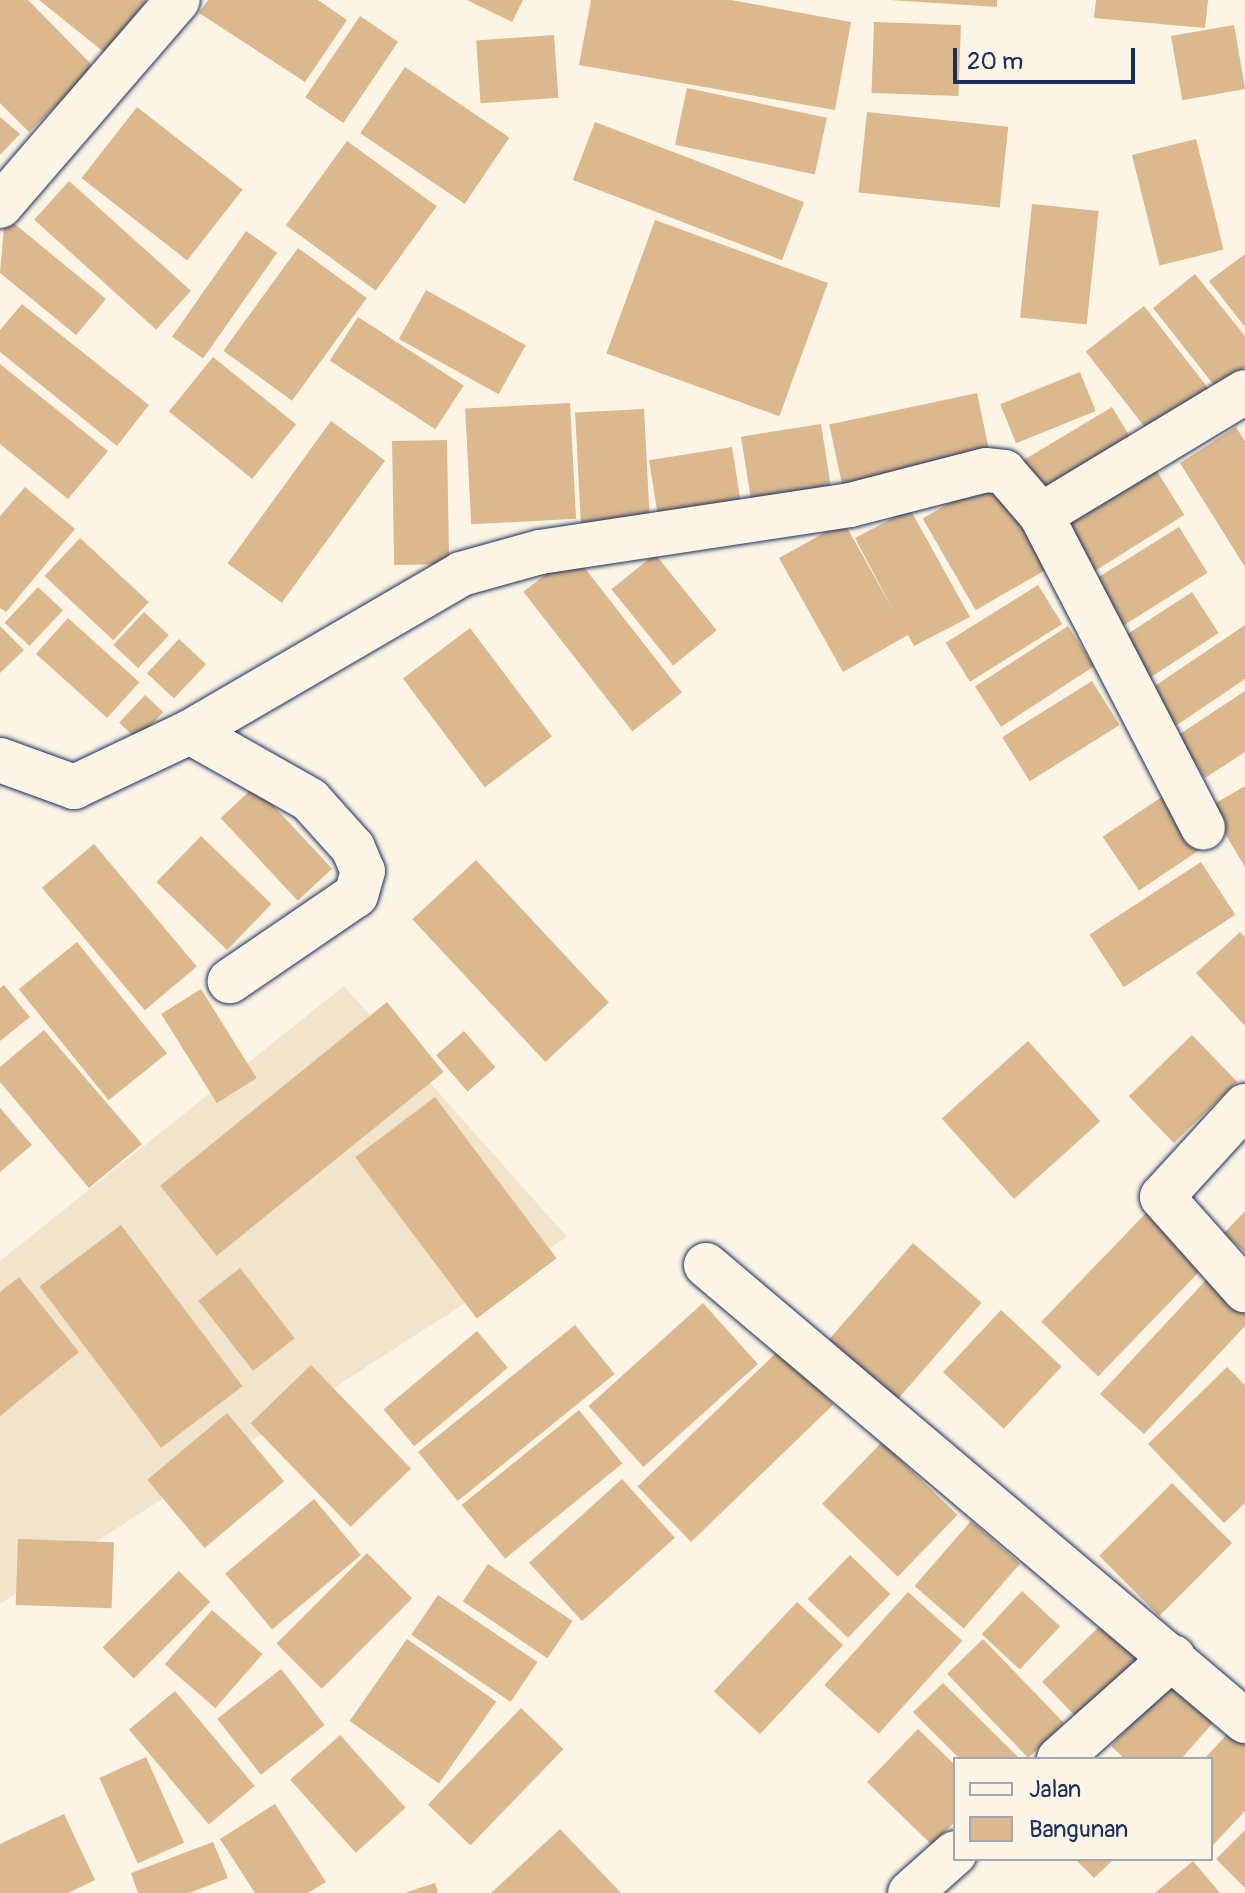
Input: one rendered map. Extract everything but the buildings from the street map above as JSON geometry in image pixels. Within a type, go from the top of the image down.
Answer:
[{"type":"street","points":[[0,206],[178,0]]},
{"type":"street","points":[[1041,515],[1245,392]]},
{"type":"street","points":[[0,760],[74,787],[190,732],[461,574],[540,552],[850,505],[986,470],[1004,472],[1041,515],[1203,827]]},
{"type":"street","points":[[190,732],[310,800],[353,848],[363,871],[356,895],[230,981]]},
{"type":"street","points":[[1245,1106],[1162,1197],[1245,1290]]},
{"type":"street","points":[[706,1265],[1173,1657],[1241,1705]]},
{"type":"street","points":[[1061,1757],[1173,1657]]},
{"type":"street","points":[[910,1893],[953,1855]]},
{"type":"shaded area","points":[[344,986],[567,1237],[0,1604],[0,1261]]}]
